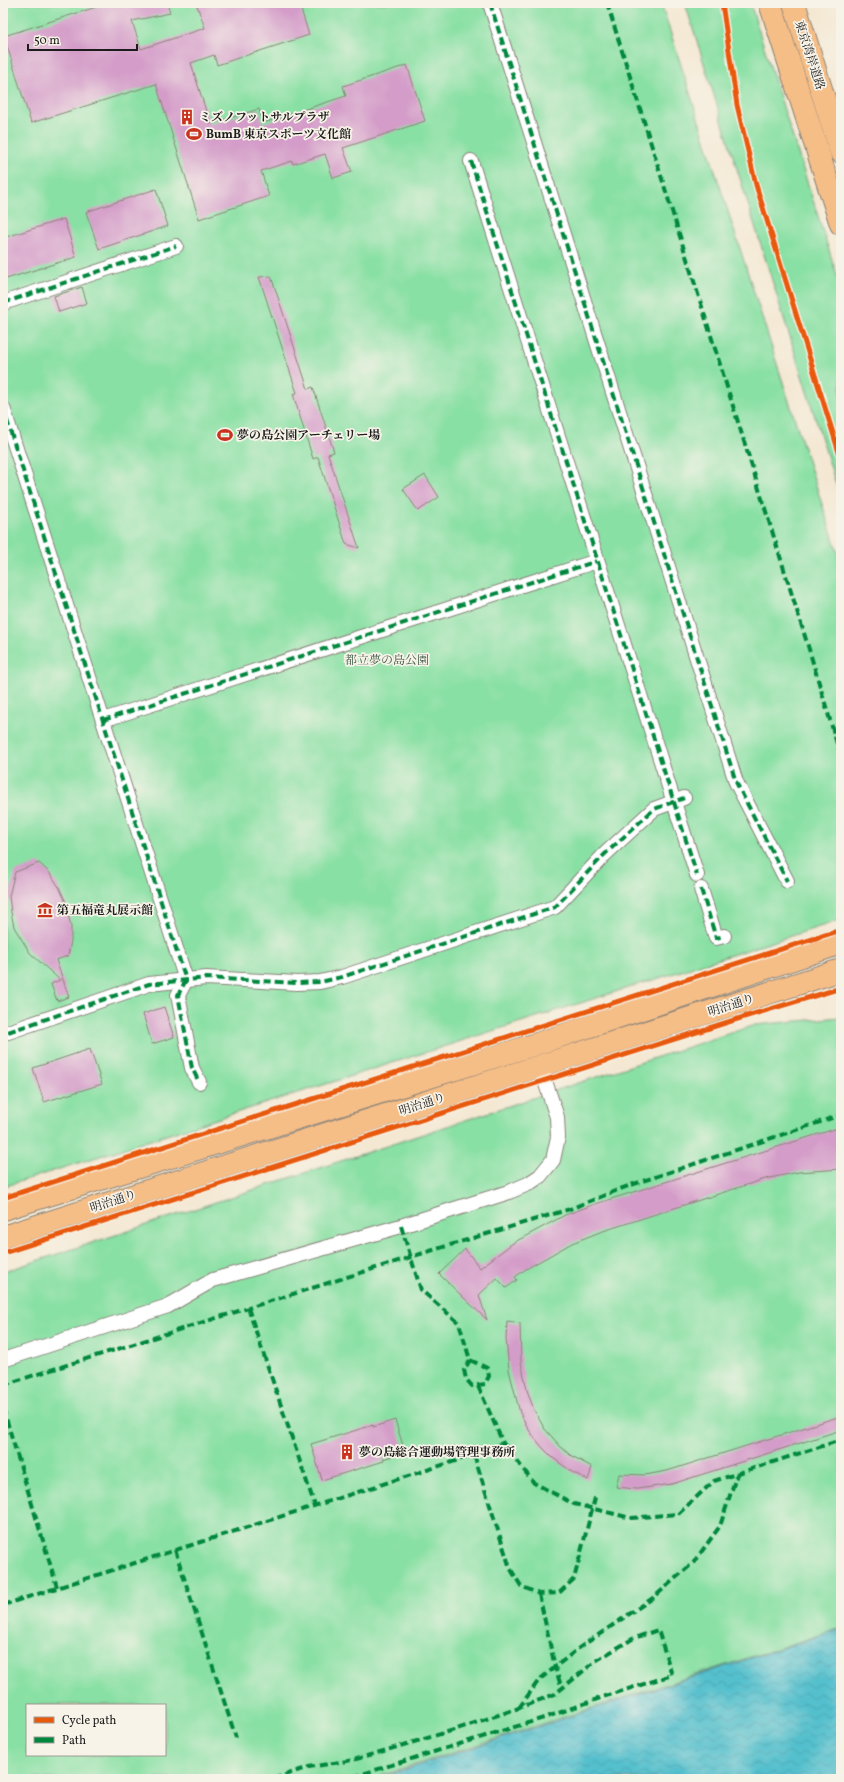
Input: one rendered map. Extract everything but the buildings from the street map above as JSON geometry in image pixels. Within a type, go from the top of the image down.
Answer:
[{"type":"main road","points":[[770,3],[841,224]]},
{"type":"main road","name":"東京湾岸道路","points":[[794,3],[841,152]]},
{"type":"main road","points":[[804,106],[817,123],[841,168]]},
{"type":"main road","name":"明治通り","points":[[3,1209],[533,1045],[841,943]]},
{"type":"main road","name":"明治通り","points":[[3,1237],[841,970]]},
{"type":"street","points":[[490,3],[736,782],[787,881]]},
{"type":"street","points":[[471,161],[597,562],[679,799],[697,875]]},
{"type":"street","points":[[3,303],[176,246]]},
{"type":"street","points":[[3,408],[186,980],[178,996],[192,1068],[199,1082]]},
{"type":"street","points":[[103,720],[597,562]]},
{"type":"street","points":[[8,1032],[149,984],[206,978],[297,983],[320,982],[342,978],[555,907],[604,855],[654,809],[679,799]]},
{"type":"street","points":[[701,889],[716,938],[724,936]]},
{"type":"street","points":[[3,1360],[168,1306],[212,1280],[401,1226],[509,1192],[528,1184],[540,1176],[553,1160],[558,1137],[557,1117],[540,1066]]},
{"type":"green space","name":"都立夢の島公園","points":[[3,3],[661,3],[841,563],[841,920],[3,1187]]},
{"type":"green space","points":[[685,3],[750,3],[841,288],[841,500]]},
{"type":"green space","points":[[841,1017],[841,1628],[371,1779],[3,1779],[3,1272],[755,1025]]},
{"type":"water","points":[[841,1629],[841,1779],[376,1779]]},
{"type":"marked path","points":[[490,3],[736,782],[787,881]]},
{"type":"marked path","points":[[607,3],[808,646],[841,757]]},
{"type":"marked path","points":[[471,161],[697,875]]},
{"type":"marked path","points":[[3,303],[176,246]]},
{"type":"marked path","points":[[3,408],[186,980],[178,995],[192,1068],[199,1082]]},
{"type":"marked path","points":[[103,720],[597,561]]},
{"type":"marked path","points":[[8,1032],[149,984],[206,978],[297,983],[320,982],[342,977],[555,907],[604,855],[654,809],[684,798]]},
{"type":"marked path","points":[[701,889],[716,938],[724,936]]},
{"type":"marked path","points":[[3,1385],[430,1251],[570,1209],[628,1186],[841,1115]]},
{"type":"marked path","points":[[401,1226],[421,1290],[459,1323],[470,1360],[487,1368],[489,1376],[485,1384],[472,1386],[466,1379],[464,1370],[470,1360]]},
{"type":"marked path","points":[[248,1308],[315,1506]]},
{"type":"marked path","points":[[478,1386],[503,1443],[534,1483],[574,1504],[631,1518],[678,1514],[714,1481],[841,1440]]},
{"type":"marked path","points":[[3,1408],[57,1587]]},
{"type":"marked path","points":[[3,1605],[474,1455],[503,1443]]},
{"type":"marked path","points":[[474,1455],[510,1568],[521,1586],[539,1594],[559,1593],[574,1579],[596,1494]]},
{"type":"marked path","points":[[519,1708],[539,1680],[579,1648],[653,1598],[694,1562],[720,1526],[737,1474]]},
{"type":"marked path","points":[[175,1550],[236,1738]]},
{"type":"marked path","points":[[539,1594],[555,1667],[562,1689]]},
{"type":"marked path","points":[[273,1779],[309,1767],[353,1760],[454,1730],[519,1708],[555,1694],[597,1660],[634,1638],[658,1630],[672,1675],[547,1717],[346,1779]]},
{"type":"cycle path","points":[[722,3],[737,105],[756,185],[841,459]]},
{"type":"cycle path","points":[[3,1198],[841,930]]},
{"type":"cycle path","points":[[3,1253],[747,1016],[841,988]]},
{"type":"place","name":"ミズノフットサルプラザ","points":[[187,117]]},
{"type":"place","name":"BumB 東京スポーツ文化館","points":[[194,134]]},
{"type":"place","name":"夢の島公園アーチェリー場","points":[[225,435]]},
{"type":"place","name":"第五福竜丸展示館","points":[[45,910]]},
{"type":"place","name":"夢の島総合運動場管理事務所","points":[[347,1452]]}]
